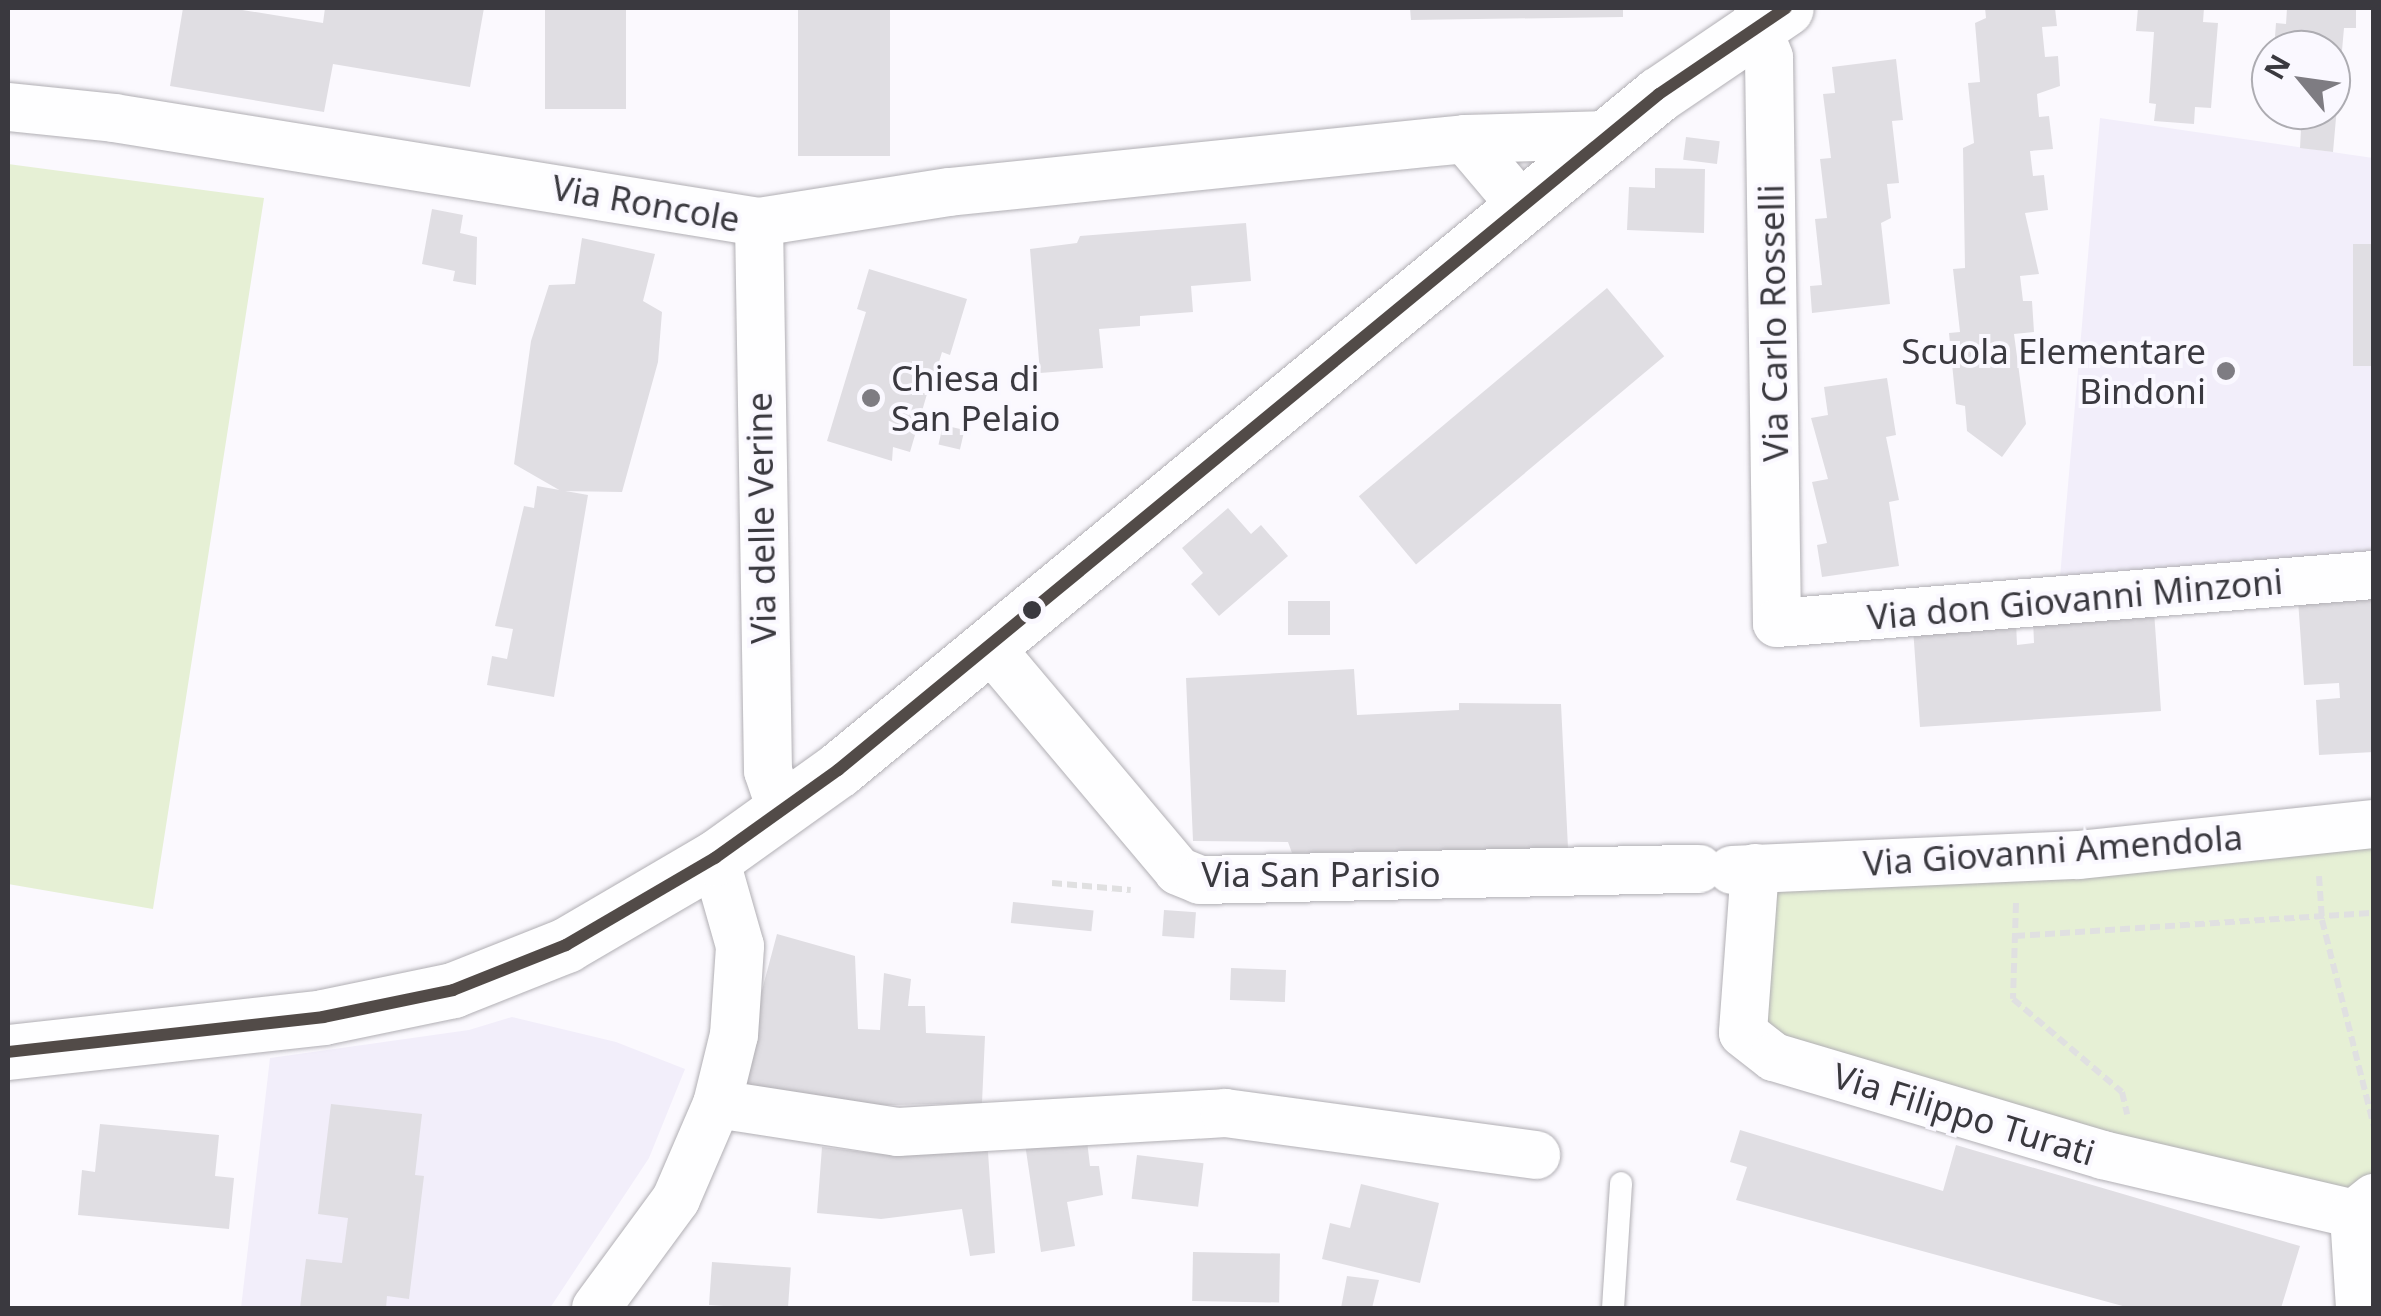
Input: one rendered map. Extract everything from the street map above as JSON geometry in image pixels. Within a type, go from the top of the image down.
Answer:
[{"type":"main road","points":[[8,1052],[324,1017],[453,990],[566,945],[715,858],[782,812],[1520,205],[1767,13]]},
{"type":"street","name":"Via Carlo Rosselli","points":[[1767,13],[1777,623]]},
{"type":"street","name":"Via Roncole","points":[[8,107],[114,118],[759,222],[949,192],[1465,139],[1609,135]]},
{"type":"street","points":[[1465,139],[1520,205]]},
{"type":"street","name":"Via delle Verine","points":[[759,222],[768,772],[782,812]]},
{"type":"street","name":"Via don Giovanni Minzoni","points":[[1777,623],[2374,575]]},
{"type":"street","name":"Via San Parisio","points":[[988,644],[1178,871],[1200,880],[1729,869]]},
{"type":"street","name":"Via Giovanni Amendola","points":[[1729,869],[2017,859],[2374,824]]},
{"type":"street","points":[[596,1308],[676,1198],[717,1104],[734,1035],[740,946],[715,858]]},
{"type":"street","name":"Via Filippo Turati","points":[[1729,869],[1743,1032],[1774,1057],[2138,1164],[2364,1206]]},
{"type":"street","points":[[717,1104],[898,1132],[1225,1112],[1536,1155]]},
{"type":"street","points":[[2360,1308],[2364,1206]]},
{"type":"lane","points":[[1613,1308],[1621,1182]]},
{"type":"path","points":[[2315,830],[2322,920],[2374,1127]]},
{"type":"path","points":[[2017,859],[2013,999],[2122,1092],[2138,1164]]},
{"type":"path","points":[[1052,883],[1132,890],[1178,871]]},
{"type":"path","points":[[2015,936],[2322,920],[2374,913]]},
{"type":"shaded area","name":"Scuola Elementare Bindoni","points":[[2100,118],[2373,158],[2373,583],[2058,600]]},
{"type":"shaded area","points":[[512,1017],[616,1042],[685,1069],[649,1158],[550,1308],[241,1308],[270,1058],[469,1030]]},
{"type":"green space","points":[[8,164],[264,198],[153,909],[8,884]]},
{"type":"green space","points":[[2373,824],[2373,1308],[2353,1214],[1774,1057],[1747,953],[1755,868]]},
{"type":"building","points":[[183,8],[230,8],[323,23],[325,8],[484,8],[470,87],[333,64],[324,112],[170,86]]},
{"type":"building","points":[[545,8],[626,8],[626,109],[545,109]]},
{"type":"building","points":[[798,8],[890,8],[890,156],[798,156]]},
{"type":"building","points":[[1410,8],[1623,8],[1623,17],[1411,20]]},
{"type":"building","points":[[1985,8],[2055,8],[2057,26],[2042,27],[2045,57],[2058,56],[2060,86],[2037,94],[2039,117],[2049,116],[2053,149],[2030,151],[2033,176],[2044,175],[2048,210],[2025,213],[2039,274],[2020,276],[2023,301],[2032,301],[2034,332],[2014,334],[2026,424],[2002,457],[1967,431],[1965,406],[1956,404],[1949,333],[1960,332],[1953,269],[1965,268],[1963,148],[1974,143],[1968,83],[1980,82],[1975,23],[1986,18]]},
{"type":"building","points":[[2138,8],[2204,8],[2203,22],[2218,23],[2211,108],[2195,107],[2194,124],[2154,121],[2156,104],[2149,103],[2154,32],[2136,31]]},
{"type":"building","points":[[2287,8],[2356,8],[2356,28],[2275,30],[2276,23],[2286,24]]},
{"type":"building","points":[[1896,59],[1903,120],[1892,121],[1899,183],[1887,184],[1891,218],[1881,223],[1890,304],[1812,313],[1810,286],[1822,285],[1815,219],[1827,218],[1820,159],[1831,158],[1823,94],[1835,93],[1832,67]]},
{"type":"building","points":[[2301,130],[2335,130],[2333,152],[2300,148]]},
{"type":"building","points":[[1686,137],[1720,141],[1717,164],[1683,160]]},
{"type":"building","points":[[1655,168],[1705,169],[1704,233],[1627,230],[1629,187],[1655,188]]},
{"type":"building","points":[[432,209],[463,215],[460,233],[477,237],[476,285],[453,281],[455,271],[422,264]]},
{"type":"building","points":[[1246,223],[1251,281],[1191,286],[1193,312],[1140,316],[1140,326],[1099,329],[1103,368],[1040,373],[1030,249],[1077,243],[1080,236]]},
{"type":"building","points":[[582,238],[655,254],[643,301],[662,312],[658,362],[622,492],[561,491],[514,464],[531,341],[549,285],[575,284]]},
{"type":"building","points":[[2353,244],[2374,244],[2374,366],[2353,366]]},
{"type":"building","points":[[869,269],[967,299],[950,355],[942,352],[936,372],[922,369],[916,391],[927,394],[910,452],[893,447],[892,461],[827,441],[866,312],[857,309]]},
{"type":"building","points":[[1607,288],[1664,356],[1416,564],[1359,496]]},
{"type":"building","points":[[1887,378],[1896,435],[1886,437],[1899,500],[1889,502],[1899,566],[1822,577],[1817,545],[1827,543],[1812,482],[1828,479],[1811,418],[1828,415],[1824,387]]},
{"type":"building","points":[[943,425],[964,430],[960,449],[939,444]]},
{"type":"building","points":[[537,486],[588,495],[554,697],[487,685],[492,656],[507,659],[513,629],[495,626],[524,506],[534,508]]},
{"type":"building","points":[[1228,508],[1251,534],[1261,525],[1288,556],[1219,616],[1191,584],[1203,573],[1182,548]]},
{"type":"building","points":[[2374,596],[2374,752],[2319,755],[2316,700],[2340,698],[2339,683],[2304,685],[2298,600]]},
{"type":"building","points":[[1288,601],[1330,601],[1330,635],[1288,635]]},
{"type":"building","points":[[2154,611],[2161,711],[1920,727],[1913,628],[2016,622],[2017,645],[2034,643],[2033,619]]},
{"type":"building","points":[[1354,669],[1357,715],[1459,710],[1459,703],[1561,704],[1568,848],[1292,853],[1288,842],[1193,841],[1186,678]]},
{"type":"building","points":[[1013,902],[1094,910],[1091,931],[1011,923]]},
{"type":"building","points":[[1164,910],[1196,912],[1194,938],[1162,936]]},
{"type":"building","points":[[777,934],[855,956],[858,1029],[880,1030],[884,973],[911,979],[908,1006],[925,1006],[926,1033],[985,1036],[982,1103],[849,1106],[737,1084]]},
{"type":"building","points":[[1231,968],[1286,970],[1285,1002],[1230,1000]]},
{"type":"building","points":[[331,1104],[422,1114],[415,1175],[424,1176],[409,1299],[387,1296],[386,1308],[300,1308],[306,1259],[342,1263],[348,1218],[318,1214]]},
{"type":"building","points":[[100,1124],[219,1135],[215,1176],[234,1178],[229,1229],[78,1215],[82,1170],[95,1172]]},
{"type":"building","points":[[1740,1130],[1943,1191],[1956,1145],[2300,1246],[2281,1308],[2130,1308],[1736,1200],[1747,1167],[1730,1162]]},
{"type":"building","points":[[1086,1132],[1090,1166],[1099,1166],[1103,1195],[1067,1202],[1075,1246],[1041,1252],[1024,1137]]},
{"type":"building","points":[[987,1138],[995,1253],[970,1256],[962,1209],[881,1219],[817,1213],[822,1147],[879,1154]]},
{"type":"building","points":[[1137,1155],[1204,1163],[1198,1207],[1132,1199]]},
{"type":"building","points":[[1361,1184],[1439,1203],[1420,1283],[1322,1259],[1330,1223],[1350,1228]]},
{"type":"building","points":[[1193,1252],[1280,1254],[1279,1303],[1192,1301]]},
{"type":"building","points":[[712,1262],[791,1268],[788,1308],[709,1305]]},
{"type":"building","points":[[1347,1276],[1379,1280],[1372,1308],[1341,1308]]},
{"type":"transit line","points":[[8,1052],[323,1017],[453,990],[566,945],[715,858],[838,770],[1659,94],[1786,8]]},
{"type":"place","name":"Scuola Elementare Bindoni","points":[[2226,371]]},
{"type":"place","name":"Chiesa di San Pelaio","points":[[871,398]]}]
